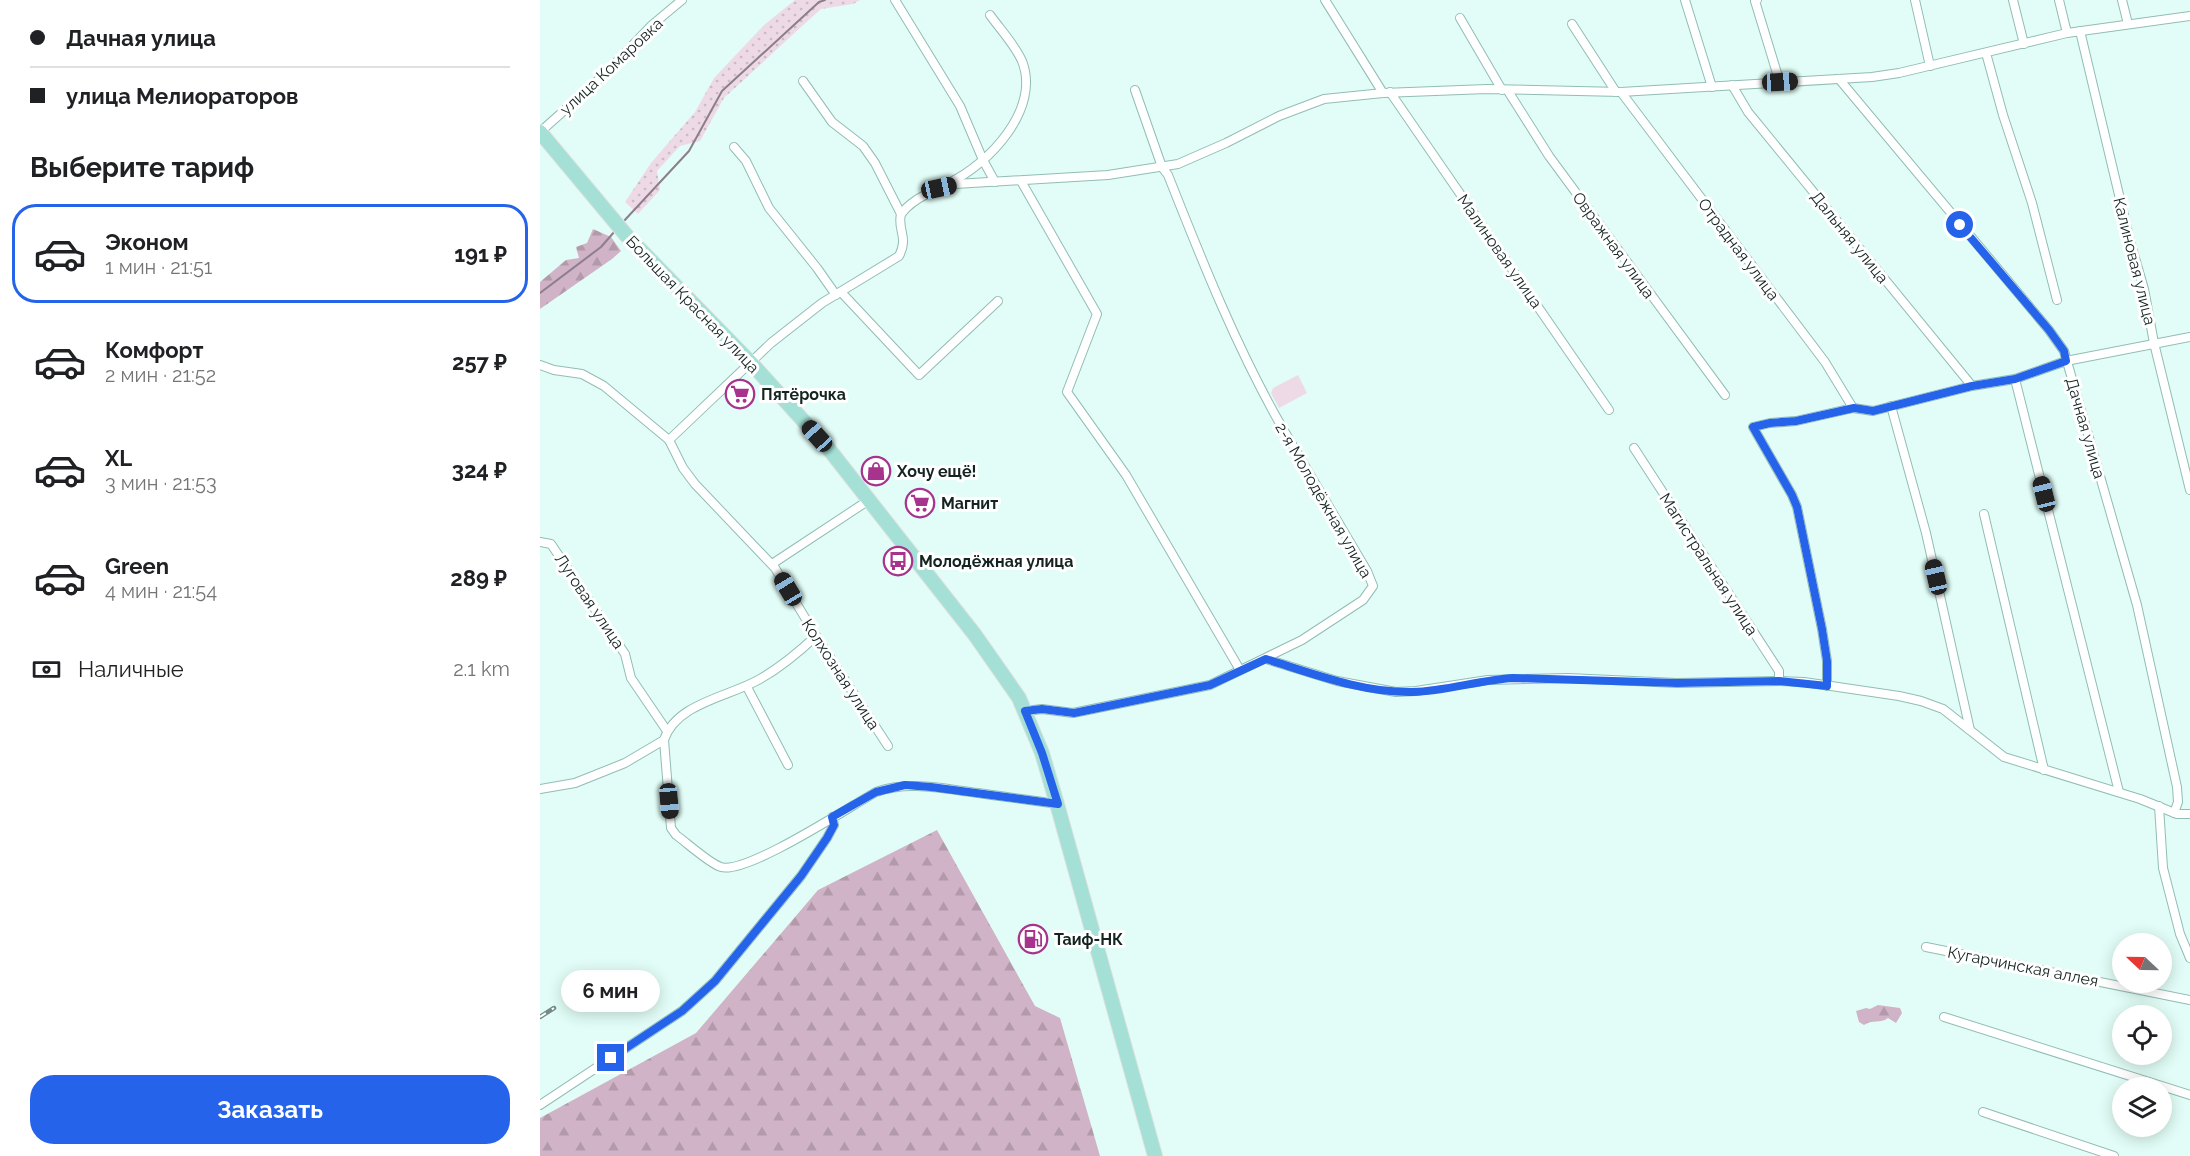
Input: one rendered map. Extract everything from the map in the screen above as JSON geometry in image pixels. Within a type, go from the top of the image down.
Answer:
[{"type":"main road","name":"Большая Красная улица","points":[[540,132],[626,235],[752,364],[828,448],[990,654],[1013,688],[1042,753],[1058,804],[1155,1156]]},
{"type":"street","name":"улица Комаровка","points":[[540,132],[604,75],[652,25],[682,0]]},
{"type":"street","points":[[895,0],[960,105],[983,160],[995,182]]},
{"type":"street","name":"Малиновая улица","points":[[1325,0],[1609,410]]},
{"type":"street","points":[[1685,0],[1712,87]]},
{"type":"street","points":[[1757,0],[1755,1],[1780,82]]},
{"type":"street","points":[[1915,0],[1930,66]]},
{"type":"street","points":[[2013,0],[2024,44]]},
{"type":"street","points":[[2059,0],[2067,33]]},
{"type":"street","points":[[2122,0],[2128,24]]},
{"type":"street","points":[[669,440],[771,344],[838,293],[899,256],[905,245],[900,220],[906,208],[961,177],[983,160],[1009,132],[1022,102],[1025,84],[1022,60],[990,15]]},
{"type":"street","points":[[939,188],[955,184],[1108,175],[1162,167],[1194,159],[1279,116],[1324,99],[1387,92],[1505,90],[1619,92],[1890,75],[2067,33],[2190,16]]},
{"type":"street","name":"Овражная улица","points":[[1460,18],[1549,156],[1725,395]]},
{"type":"street","name":"Отрадная улица","points":[[1572,24],[1619,92],[1825,362],[1854,408]]},
{"type":"street","name":"Калиновая улица","points":[[2080,32],[2130,241],[2144,289],[2154,343],[2190,490]]},
{"type":"street","points":[[1986,53],[2003,115],[2032,204],[2057,300]]},
{"type":"street","name":"Дачная улица","points":[[1839,79],[2049,330],[2064,351],[2137,605],[2179,794],[2174,813]]},
{"type":"street","points":[[803,81],[832,122],[863,146],[875,163],[902,214]]},
{"type":"street","name":"Дальняя улица","points":[[1732,85],[1748,112],[1972,386]]},
{"type":"street","name":"2-я Молодёжная улица","points":[[1025,711],[1042,709],[1074,713],[1210,685],[1266,659],[1333,621],[1363,600],[1373,586],[1367,571],[1283,429],[1238,341],[1198,251],[1166,170],[1162,167],[1135,90]]},
{"type":"street","points":[[734,147],[746,161],[769,208],[838,293],[919,375],[998,301]]},
{"type":"street","points":[[1021,180],[1097,314],[1067,392],[1126,475],[1240,670]]},
{"type":"street","points":[[1827,686],[1828,668],[1822,629],[1797,507],[1753,427],[1796,421],[1854,408],[1873,411],[1972,386],[2015,379],[2066,361],[2190,337]]},
{"type":"street","name":"Колхозная улица","points":[[540,365],[582,375],[604,386],[669,440],[683,468],[695,484],[731,524],[772,564],[888,746]]},
{"type":"street","points":[[2015,379],[2119,792]]},
{"type":"street","points":[[1891,406],[1926,533],[1970,730]]},
{"type":"street","name":"Магистральная улица","points":[[1634,448],[1779,671],[1779,681]]},
{"type":"street","points":[[772,564],[869,500]]},
{"type":"street","points":[[1984,514],[2044,770]]},
{"type":"street","name":"Луговая улица","points":[[540,542],[551,544],[567,567],[625,654],[631,678],[667,731]]},
{"type":"street","points":[[816,636],[787,661],[747,687],[694,708],[680,716],[667,731],[664,740],[671,828],[676,835],[719,867],[730,868],[764,856],[876,792],[905,785],[1058,804]]},
{"type":"street","points":[[1266,659],[1337,681],[1396,692],[1416,692],[1513,678],[1677,683],[1779,681],[1921,701],[1943,709],[2004,757],[2119,792],[2174,813],[2190,814]]},
{"type":"street","points":[[747,687],[788,765]]},
{"type":"street","points":[[540,789],[575,783],[625,763],[664,740]]},
{"type":"street","points":[[2159,806],[2163,868],[2180,934],[2190,958]]},
{"type":"street","points":[[540,1105],[682,1011],[715,981],[801,876],[834,825],[832,817]]},
{"type":"street","name":"Кугарчинская аллея","points":[[1926,947],[2190,1000]]},
{"type":"street","points":[[1944,1017],[2190,1095]]},
{"type":"street","points":[[1983,1112],[2114,1156]]},
{"type":"shaded area","points":[[795,0],[860,0],[853,4],[821,9],[724,98],[700,141],[680,146],[657,171],[660,190],[638,214],[625,202],[651,163],[695,112],[714,78],[764,25]]},
{"type":"shaded area","points":[[1298,375],[1307,393],[1279,408],[1271,393],[1273,388]]},
{"type":"green space","points":[[593,229],[611,237],[621,251],[540,309],[540,282],[566,260],[579,258],[576,247],[587,243]]},
{"type":"green space","points":[[937,830],[1035,1006],[1060,1018],[1100,1156],[540,1156],[540,1118],[696,1033],[818,890]]},
{"type":"green space","points":[[1878,1005],[1900,1008],[1902,1013],[1896,1023],[1888,1018],[1864,1025],[1859,1022],[1856,1011]]},
{"type":"waterway","points":[[623,222],[689,151],[722,91],[819,2],[825,0]]},
{"type":"waterway","points":[[540,293],[601,247],[615,231]]},
{"type":"railway","points":[[540,1017],[554,1008]]},
{"type":"place","name":"Пятёрочка","points":[[740,394]]},
{"type":"place","name":"Хочу ещё!","points":[[876,471]]},
{"type":"place","name":"Магнит","points":[[920,503]]},
{"type":"place","name":"Молодёжная улица","points":[[898,561]]},
{"type":"place","name":"Таиф-НК","points":[[1033,939]]},
{"type":"route","points":[[611,1058],[682,1011],[715,981],[801,876],[834,825],[832,817],[876,792],[889,787],[905,785],[1058,804],[1042,753],[1025,711],[1042,709],[1074,713],[1210,685],[1266,659],[1337,681],[1396,692],[1416,692],[1513,678],[1677,683],[1779,681],[1827,686],[1829,676],[1822,629],[1797,507],[1753,427],[1796,421],[1854,408],[1873,411],[1972,386],[2015,379],[2066,361],[2064,351],[2049,330],[1960,225]]}]
